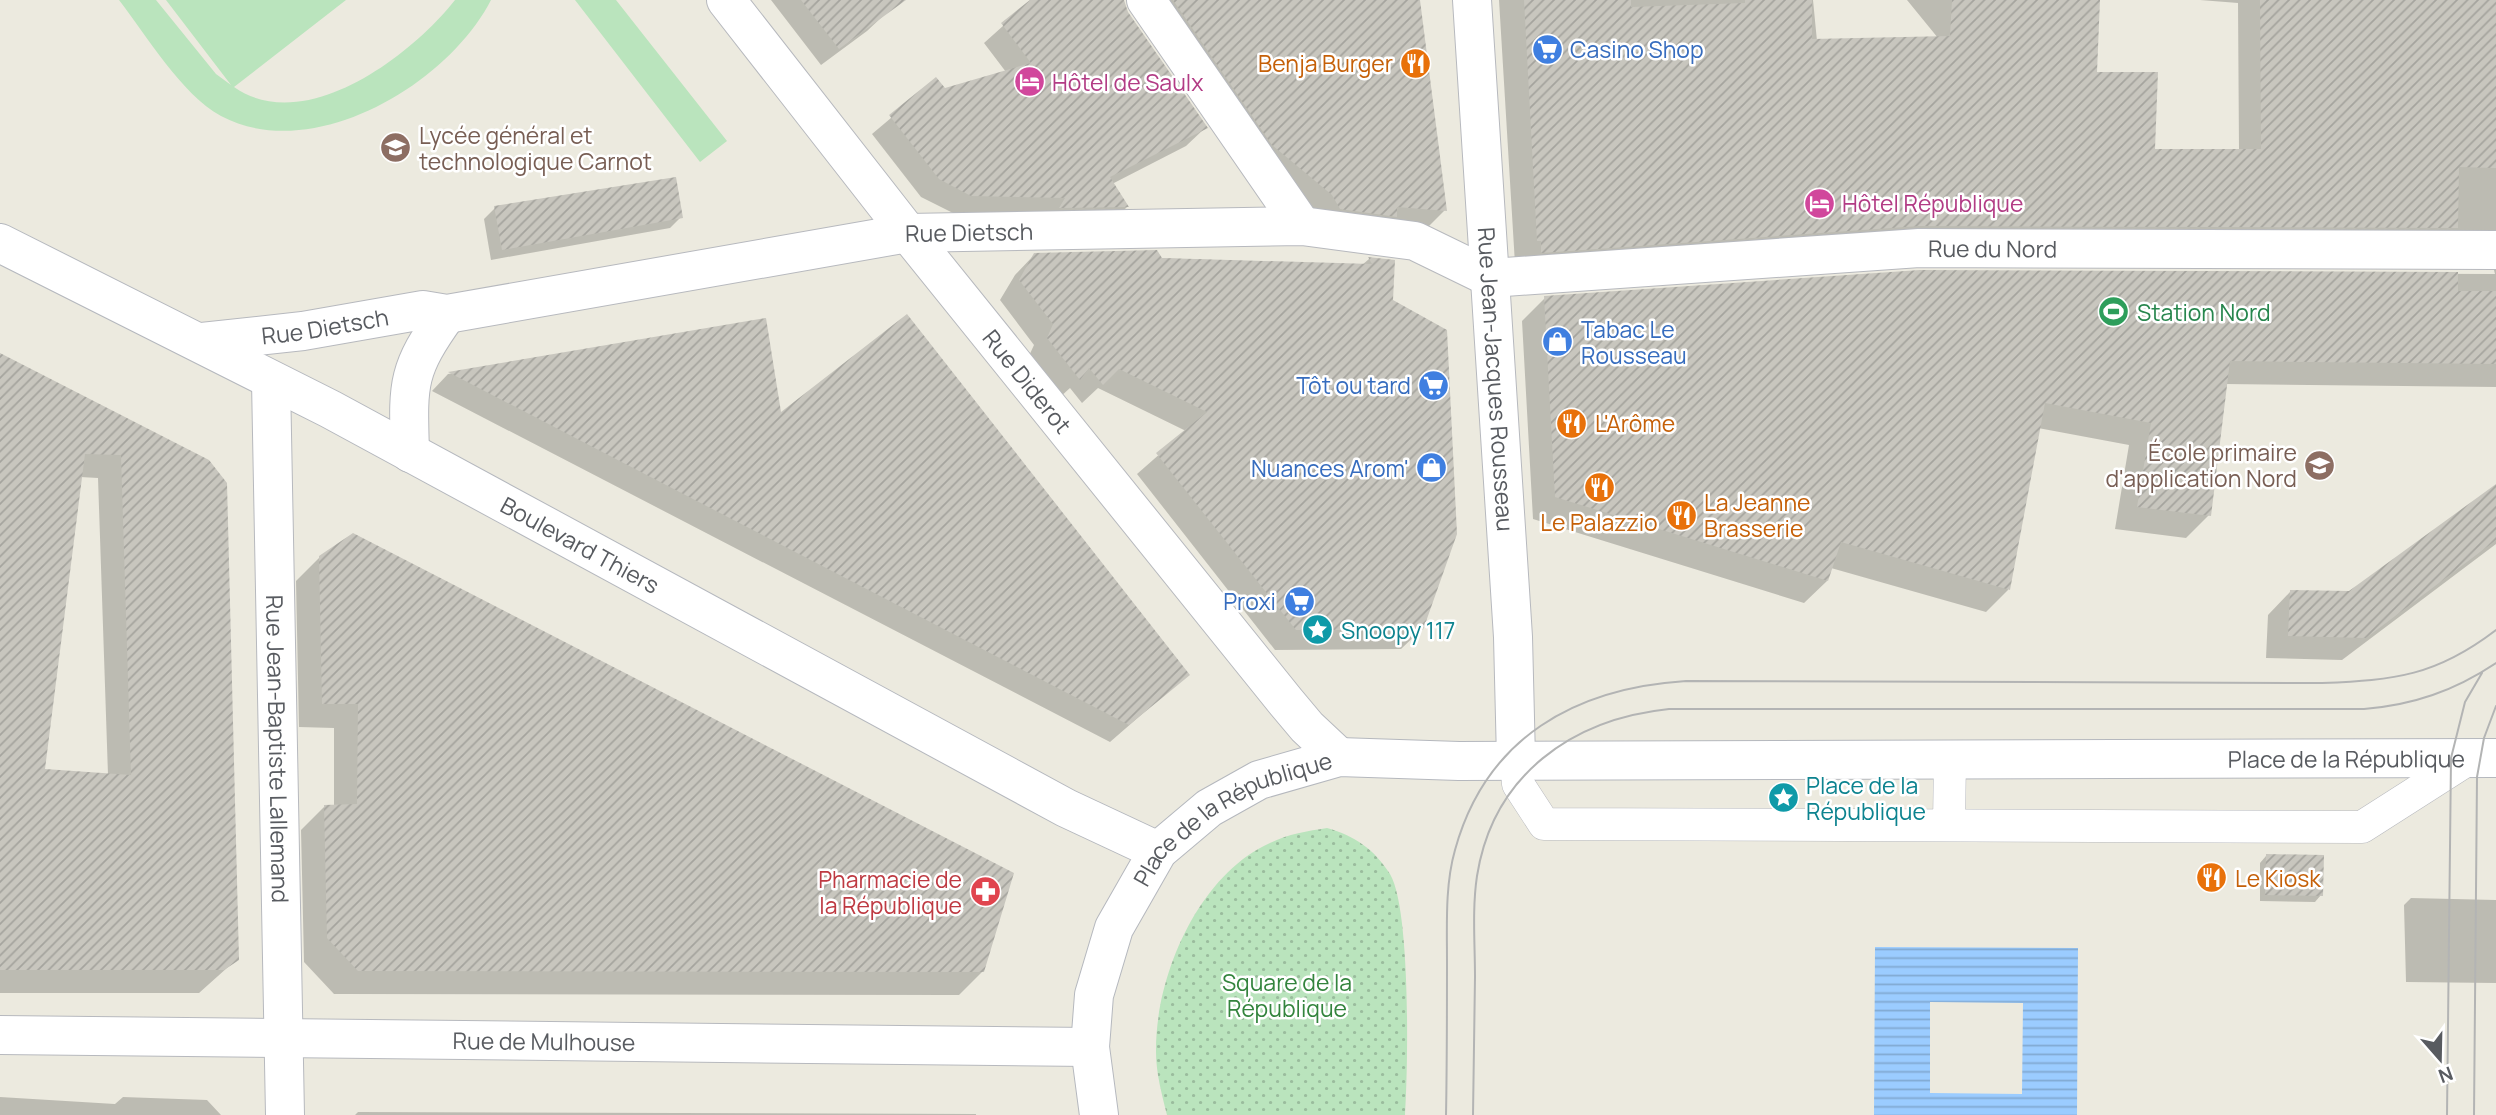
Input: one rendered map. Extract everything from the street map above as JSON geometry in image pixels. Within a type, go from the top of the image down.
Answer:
[{"type":"street","name":"Rue Diderot","points":[[726,0],[908,233],[1293,710],[1339,757]]},
{"type":"street","points":[[1146,0],[1302,226]]},
{"type":"street","name":"Rue Jean-Jacques Rousseau","points":[[1472,0],[1514,651],[1516,759]]},
{"type":"street","name":"Rue Dietsch","points":[[202,342],[303,331],[423,310],[447,314],[908,233],[1302,226],[1415,241],[1491,278]]},
{"type":"street","name":"Boulevard Thiers","points":[[0,243],[202,342],[1066,808],[1158,851]]},
{"type":"street","name":"Rue du Nord","points":[[1491,278],[1919,248],[2496,250]]},
{"type":"street","points":[[410,453],[408,389],[421,351],[447,314]]},
{"type":"street","name":"Rue Jean-Baptiste Lallemand","points":[[271,381],[285,1115]]},
{"type":"street","name":"Place de la République","points":[[1099,1115],[1090,1047],[1094,995],[1114,928],[1158,851],[1209,808],[1259,780],[1339,757],[1459,761],[2483,758]]},
{"type":"street","name":"Rue de Mulhouse","points":[[0,1035],[1090,1047]]},
{"type":"lane","points":[[1949,825],[1950,758]]},
{"type":"lane","points":[[1516,759],[1518,784],[1544,824],[2362,827],[2483,758]]},
{"type":"green space","points":[[119,0],[156,0],[216,74],[231,85],[166,0],[346,0],[234,87],[262,100],[292,102],[324,96],[355,83],[385,65],[436,22],[455,0],[491,0],[471,31],[444,60],[411,87],[374,108],[336,123],[296,130],[257,129],[221,116],[206,106],[179,79]]},
{"type":"green space","points":[[575,0],[616,0],[727,141],[700,162]]},
{"type":"green space","name":"Square de la République","points":[[1327,828],[1355,839],[1377,857],[1390,874],[1397,893],[1405,954],[1405,1115],[1167,1115],[1157,1068],[1158,1023],[1163,992],[1186,931],[1202,903],[1244,858],[1284,837]]},
{"type":"water","points":[[1875,947],[2078,948],[2077,1115],[1874,1115]],"holes":[[[1930,1002],[2023,1003],[2022,1094],[1930,1093]]]},
{"type":"building","points":[[801,0],[906,0],[839,49]]},
{"type":"building","points":[[1030,0],[1124,0],[1128,12],[1208,128],[1110,177],[1129,207],[1059,208],[1065,198],[971,196],[939,179],[889,115],[936,77],[945,88],[1031,63],[1001,23]]},
{"type":"building","points":[[1173,0],[1420,0],[1447,211],[1397,207],[1397,217],[1340,209],[1332,195],[1272,145]]},
{"type":"building","points":[[1524,0],[1631,0],[1631,7],[1745,3],[1745,0],[1812,0],[1812,39],[1950,36],[1952,0],[2100,0],[2097,72],[2158,72],[2155,149],[2261,149],[2260,0],[2496,0],[2496,168],[2459,167],[2458,228],[1919,226],[1541,253],[1541,241],[1537,241]]},
{"type":"building","points":[[676,177],[683,218],[502,250],[494,206]]},
{"type":"building","points":[[1157,250],[1162,258],[1372,264],[1368,257],[1395,260],[1393,300],[1447,330],[1457,534],[1423,630],[1296,630],[1156,453],[1207,412],[1119,369],[1103,385],[1089,368],[1080,380],[1047,338],[1053,324],[1019,280],[1034,253]]},
{"type":"building","points":[[1920,270],[2458,272],[2458,291],[2496,291],[2496,364],[2230,361],[2211,516],[2137,507],[2151,423],[2045,403],[2010,590],[1841,542],[1828,581],[1555,497],[1544,296]]},
{"type":"building","points":[[907,314],[1190,675],[1129,725],[448,372],[766,318],[781,412]]},
{"type":"building","points":[[0,353],[209,460],[227,483],[239,960],[224,970],[0,970]],"holes":[[[85,454],[121,455],[131,775],[45,769]]]},
{"type":"building","points":[[2496,484],[2496,540],[2366,638],[2288,636],[2290,590],[2349,591]]},
{"type":"building","points":[[353,533],[1014,873],[984,972],[358,971],[327,938],[324,805],[357,804],[358,704],[322,704],[319,556]]},
{"type":"building","points":[[2266,854],[2324,855],[2323,896],[2265,895]]},
{"type":"tram line","points":[[1446,1115],[1447,905],[1455,850],[1469,811],[1489,777],[1513,749],[1541,726],[1573,708],[1608,694],[1686,681],[2322,683],[2372,680],[2414,673],[2434,666],[2454,657],[2496,630]]},
{"type":"tram line","points":[[1473,1115],[1475,901],[1477,876],[1486,840],[1500,809],[1519,781],[1543,758],[1600,725],[1669,709],[2364,709],[2433,695],[2496,663]]},
{"type":"tram line","points":[[2447,1115],[2451,758],[2465,702],[2482,673]]},
{"type":"tram line","points":[[2474,1115],[2477,777],[2484,738],[2496,706]]},
{"type":"place","name":"Casino Shop","points":[[1547,49]]},
{"type":"place","name":"Benja Burger","points":[[1416,63]]},
{"type":"place","name":"Hôtel de Saulx","points":[[1029,82]]},
{"type":"place","name":"Lycée général et technologique Carnot","points":[[396,148]]},
{"type":"place","name":"Hôtel République","points":[[1819,203]]},
{"type":"place","name":"Station Nord","points":[[2114,312]]},
{"type":"place","name":"Tabac Le Rousseau","points":[[1558,342]]},
{"type":"place","name":"Tôt ou tard","points":[[1434,385]]},
{"type":"place","name":"L'Arôme","points":[[1572,423]]},
{"type":"place","name":"École primaire d'application Nord","points":[[2320,465]]},
{"type":"place","name":"Nuances Arom'","points":[[1432,468]]},
{"type":"place","name":"Le Palazzio","points":[[1599,488]]},
{"type":"place","name":"La Jeanne Brasserie","points":[[1681,515]]},
{"type":"place","name":"Proxi","points":[[1299,601]]},
{"type":"place","name":"Snoopy 117","points":[[1318,630]]},
{"type":"place","name":"Place de la République","points":[[1783,798]]},
{"type":"place","name":"Le Kiosk","points":[[2212,878]]},
{"type":"place","name":"Pharmacie de la République","points":[[985,892]]}]
